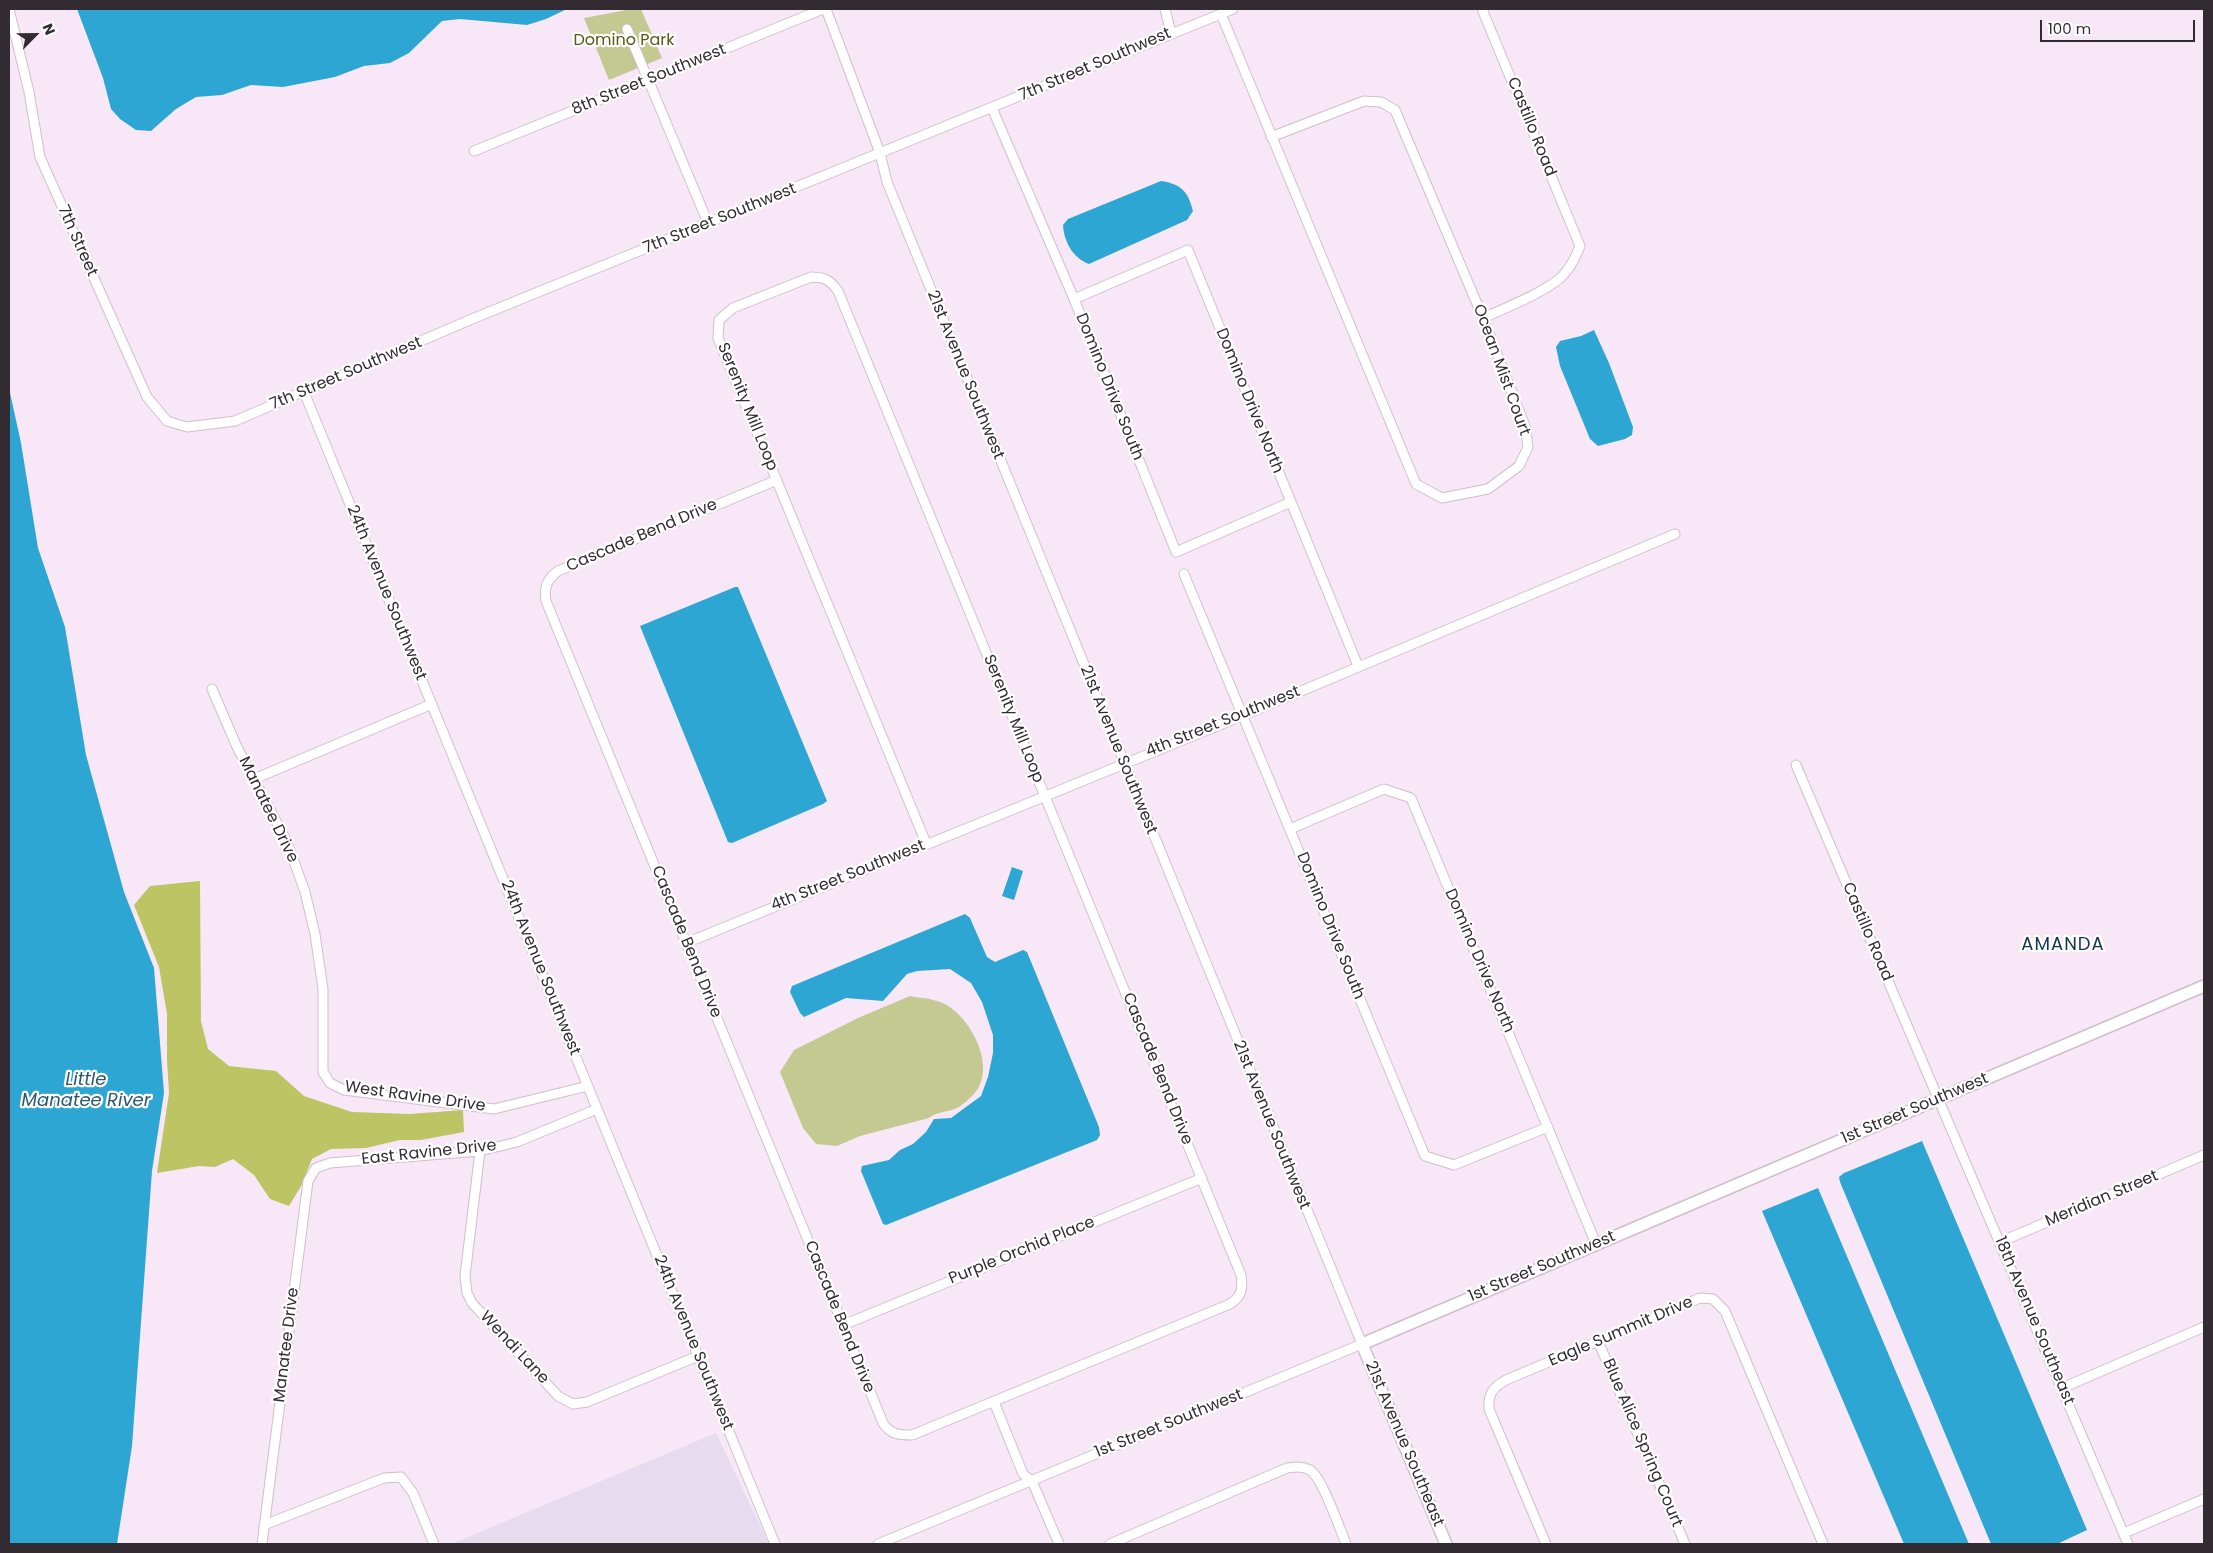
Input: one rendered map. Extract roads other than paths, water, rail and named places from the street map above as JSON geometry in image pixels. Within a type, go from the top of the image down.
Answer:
[{"type":"street","name":"7th Street","points":[[9,9],[28,92],[40,157],[146,397],[167,421],[187,427],[207,426]]},
{"type":"street","name":"8th Street Southwest","points":[[474,151],[824,9]]},
{"type":"street","name":"21st Avenue Southwest","points":[[824,9],[880,153],[887,182],[1362,1344]]},
{"type":"street","points":[[1165,9],[1171,33]]},
{"type":"street","name":"7th Street Southwest","points":[[207,426],[235,421],[472,319],[1233,9]]},
{"type":"street","name":"Castillo Road","points":[[1482,9],[1580,246],[1573,263],[1564,275],[1536,293],[1483,318]]},
{"type":"street","name":"Ocean Mist Court","points":[[1221,14],[1271,137],[1416,484],[1442,498],[1488,489],[1519,466],[1528,448],[1525,426],[1483,318],[1395,110],[1381,102],[1364,101],[1271,137]]},
{"type":"street","points":[[626,29],[708,223]]},
{"type":"street","name":"Domino Drive South","points":[[992,108],[1074,299],[1176,552],[1291,502]]},
{"type":"street","name":"Domino Drive North","points":[[1074,299],[1188,250],[1358,666]]},
{"type":"street","name":"Serenity Mill Loop","points":[[926,844],[718,338],[719,320],[733,308],[811,277],[823,277],[831,282],[838,291],[1044,795]]},
{"type":"street","name":"24th Avenue Southwest","points":[[304,392],[775,1544]]},
{"type":"street","name":"Cascade Bend Drive","points":[[777,480],[558,571],[550,577],[546,584],[546,601],[883,1423],[889,1432],[898,1436],[912,1435],[1230,1304],[1239,1298],[1243,1288],[1242,1275],[1044,795]]},
{"type":"street","name":"4th Street Southwest","points":[[686,943],[1044,795],[1244,715],[1675,534]]},
{"type":"street","name":"Domino Drive South","points":[[1184,574],[1425,1156],[1454,1165],[1548,1127]]},
{"type":"street","name":"Manatee Drive","points":[[212,689],[237,747],[287,842],[310,916],[323,989],[323,1072],[330,1083]]},
{"type":"street","points":[[254,779],[432,704]]},
{"type":"street","name":"Castillo Road","points":[[1796,765],[1939,1099]]},
{"type":"street","name":"Domino Drive North","points":[[1290,829],[1384,789],[1411,798],[1596,1244]]},
{"type":"street","name":"1st Street Southwest","points":[[878,1544],[1362,1344],[2204,986]]},
{"type":"street","name":"West Ravine Drive","points":[[330,1083],[344,1090],[494,1109],[588,1086]]},
{"type":"street","name":"18th Avenue Southeast","points":[[1939,1099],[2128,1544]]},
{"type":"street","name":"East Ravine Drive","points":[[316,1168],[330,1163],[480,1151],[517,1142],[597,1109]]},
{"type":"street","name":"Wendi Lane","points":[[480,1151],[465,1276],[467,1293],[472,1303],[558,1396],[573,1404],[587,1402],[698,1356]]},
{"type":"street","name":"Meridian Street","points":[[2000,1242],[2204,1155]]},
{"type":"street","name":"Manatee Drive","points":[[262,1544],[308,1181],[316,1168]]},
{"type":"street","name":"Purple Orchid Place","points":[[843,1325],[1202,1178]]},
{"type":"street","name":"Eagle Summit Drive","points":[[1546,1544],[1489,1409],[1488,1397],[1496,1386],[1506,1380],[1700,1298],[1713,1300],[1726,1311],[1823,1544]]},
{"type":"street","points":[[2062,1388],[2204,1327]]},
{"type":"street","name":"Blue Alice Spring Court","points":[[1598,1341],[1685,1544]]},
{"type":"street","name":"21st Avenue Southeast","points":[[1362,1344],[1446,1544]]},
{"type":"street","points":[[994,1402],[1023,1474],[1032,1481],[1059,1544]]},
{"type":"street","points":[[1110,1544],[1287,1468],[1302,1466],[1312,1471],[1320,1482],[1346,1544]]},
{"type":"street","points":[[264,1525],[384,1478],[401,1477],[412,1493],[434,1544]]},
{"type":"street","points":[[2124,1533],[2204,1499]]},
{"type":"water","points":[[77,9],[567,9],[527,25],[460,19],[442,21],[409,53],[390,63],[364,66],[335,77],[283,87],[251,85],[222,95],[196,97],[176,109],[151,131],[136,130],[120,119],[111,109],[103,78]]},
{"type":"water","points":[[1161,181],[1179,187],[1189,198],[1193,211],[1187,220],[1089,264],[1078,258],[1070,249],[1063,225],[1068,219]]},
{"type":"water","points":[[1594,330],[1609,363],[1633,427],[1632,435],[1625,439],[1598,446],[1590,439],[1560,366],[1556,347],[1560,341],[1581,336]]},
{"type":"water","name":"Little Manatee River","points":[[9,388],[21,443],[38,548],[65,627],[86,755],[124,892],[154,968],[164,1093],[152,1171],[132,1446],[117,1544],[9,1544]]},
{"type":"water","points":[[738,587],[827,801],[732,843],[728,842],[640,626]]},
{"type":"water","points":[[1012,867],[1023,871],[1014,900],[1002,896]]},
{"type":"water","points":[[965,914],[970,918],[987,957],[995,962],[1023,950],[1027,952],[1099,1127],[1100,1135],[1097,1140],[886,1225],[883,1224],[861,1171],[862,1166],[889,1160],[900,1150],[913,1144],[926,1132],[934,1119],[951,1118],[981,1096],[988,1077],[993,1053],[993,1035],[982,1002],[971,983],[950,969],[917,971],[907,974],[883,1001],[846,998],[804,1017],[800,1013],[790,992],[792,986]]},
{"type":"water","points":[[1922,1141],[2087,1530],[2057,1544],[1991,1544],[1840,1182],[1839,1177],[1844,1173]]},
{"type":"water","points":[[1818,1188],[1969,1544],[1904,1544],[1762,1211]]},
{"type":"district","name":"AMANDA","points":[[2063,945]]},
{"type":"park label","name":"Domino Park","points":[[624,41]]}]
